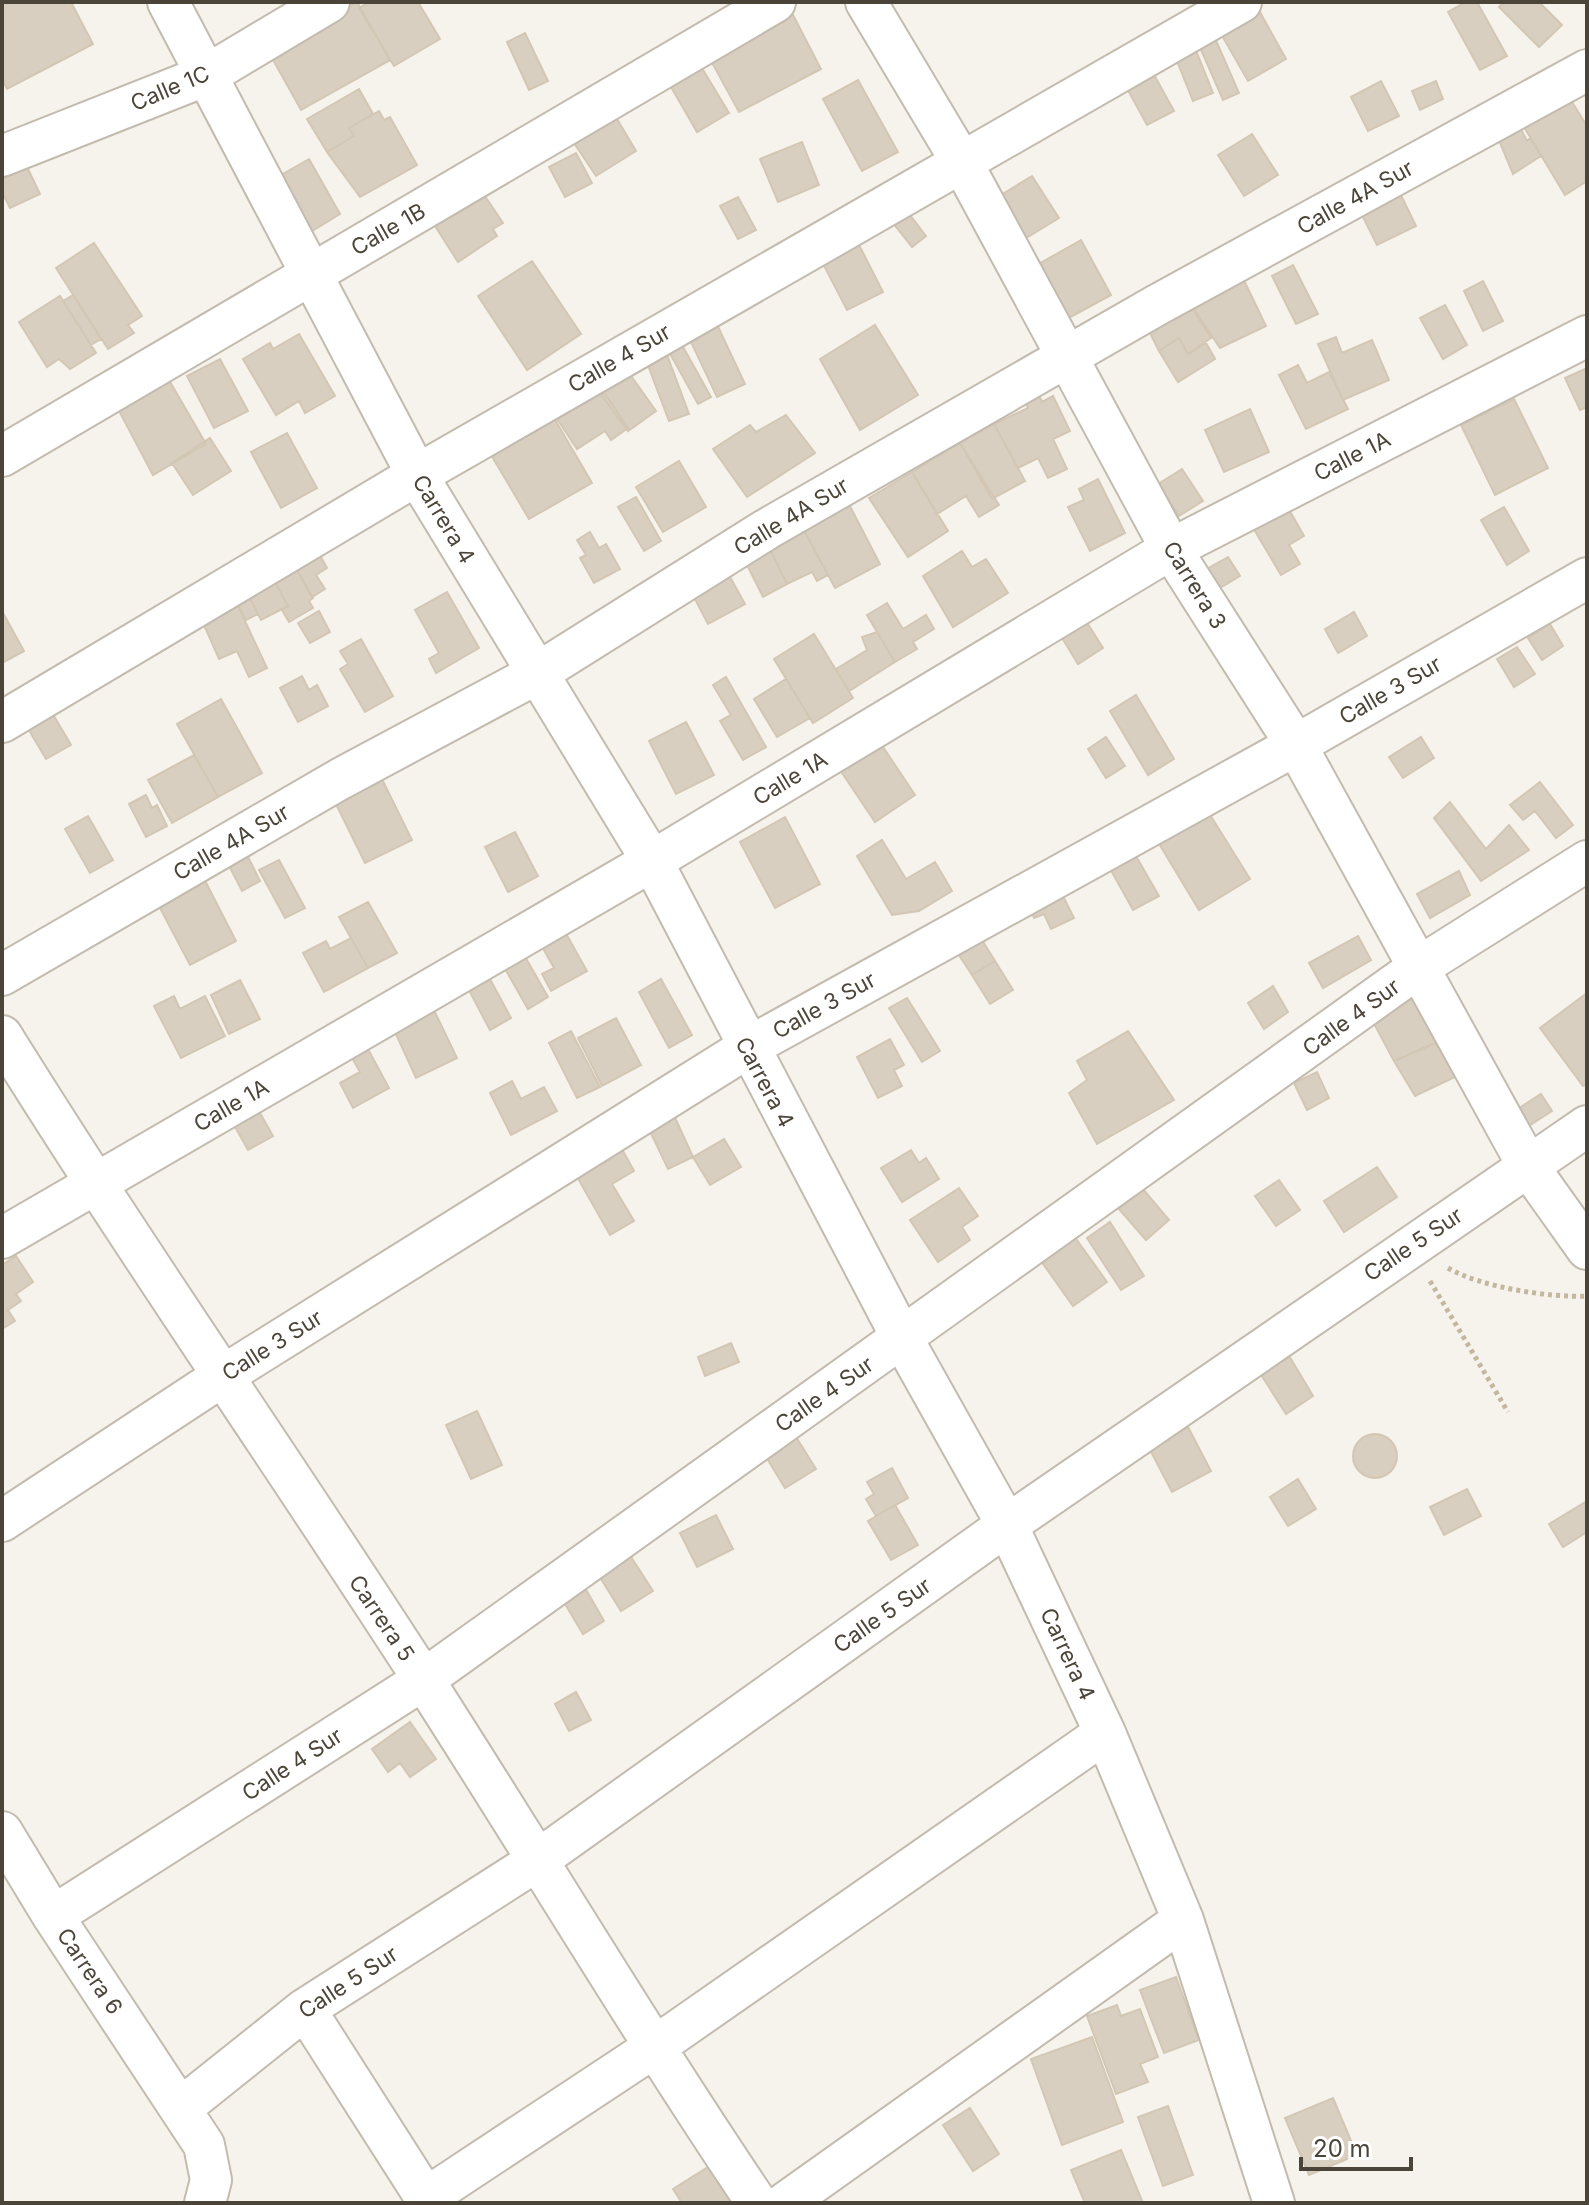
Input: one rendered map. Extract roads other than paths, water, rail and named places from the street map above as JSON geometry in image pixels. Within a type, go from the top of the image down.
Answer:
[{"type":"street","name":"Carrera 4","points":[[168,2],[417,475],[652,861],[747,1048],[902,1338],[1007,1525],[1105,1733],[1183,1920],[1274,2203]]},
{"type":"street","name":"Calle 1C","points":[[2,156],[207,75],[329,2]]},
{"type":"street","name":"Calle 1B","points":[[2,456],[775,2]]},
{"type":"street","name":"Carrera 3","points":[[866,2],[961,161],[1171,549],[1296,745],[1528,1166],[1587,1249]]},
{"type":"street","name":"Calle 4 Sur","points":[[2,722],[417,475],[1241,2]]},
{"type":"street","name":"Calle 4A Sur","points":[[2,975],[340,779],[536,674],[767,529],[1157,305],[1587,70]]},
{"type":"street","name":"Calle 1A","points":[[2,1238],[652,861],[1171,549],[1587,336]]},
{"type":"street","name":"Calle 3 Sur","points":[[2,1521],[221,1377],[747,1048],[1296,745],[1587,578]]},
{"type":"street","name":"Calle 4 Sur","points":[[53,1916],[423,1680],[1419,967],[1587,861]]},
{"type":"street","name":"Carrera 5","points":[[2,1036],[94,1184],[423,1680],[653,2048],[757,2203]]},
{"type":"street","name":"Calle 5 Sur","points":[[181,2108],[305,2009],[535,1862],[1007,1525],[1409,1245],[1587,1126]]},
{"type":"street","points":[[305,2009],[428,2200],[653,2048],[1105,1733]]},
{"type":"street","name":"Carrera 6","points":[[2,1832],[53,1916],[204,2145],[211,2180],[205,2203]]},
{"type":"street","points":[[785,2203],[1183,1920]]}]
